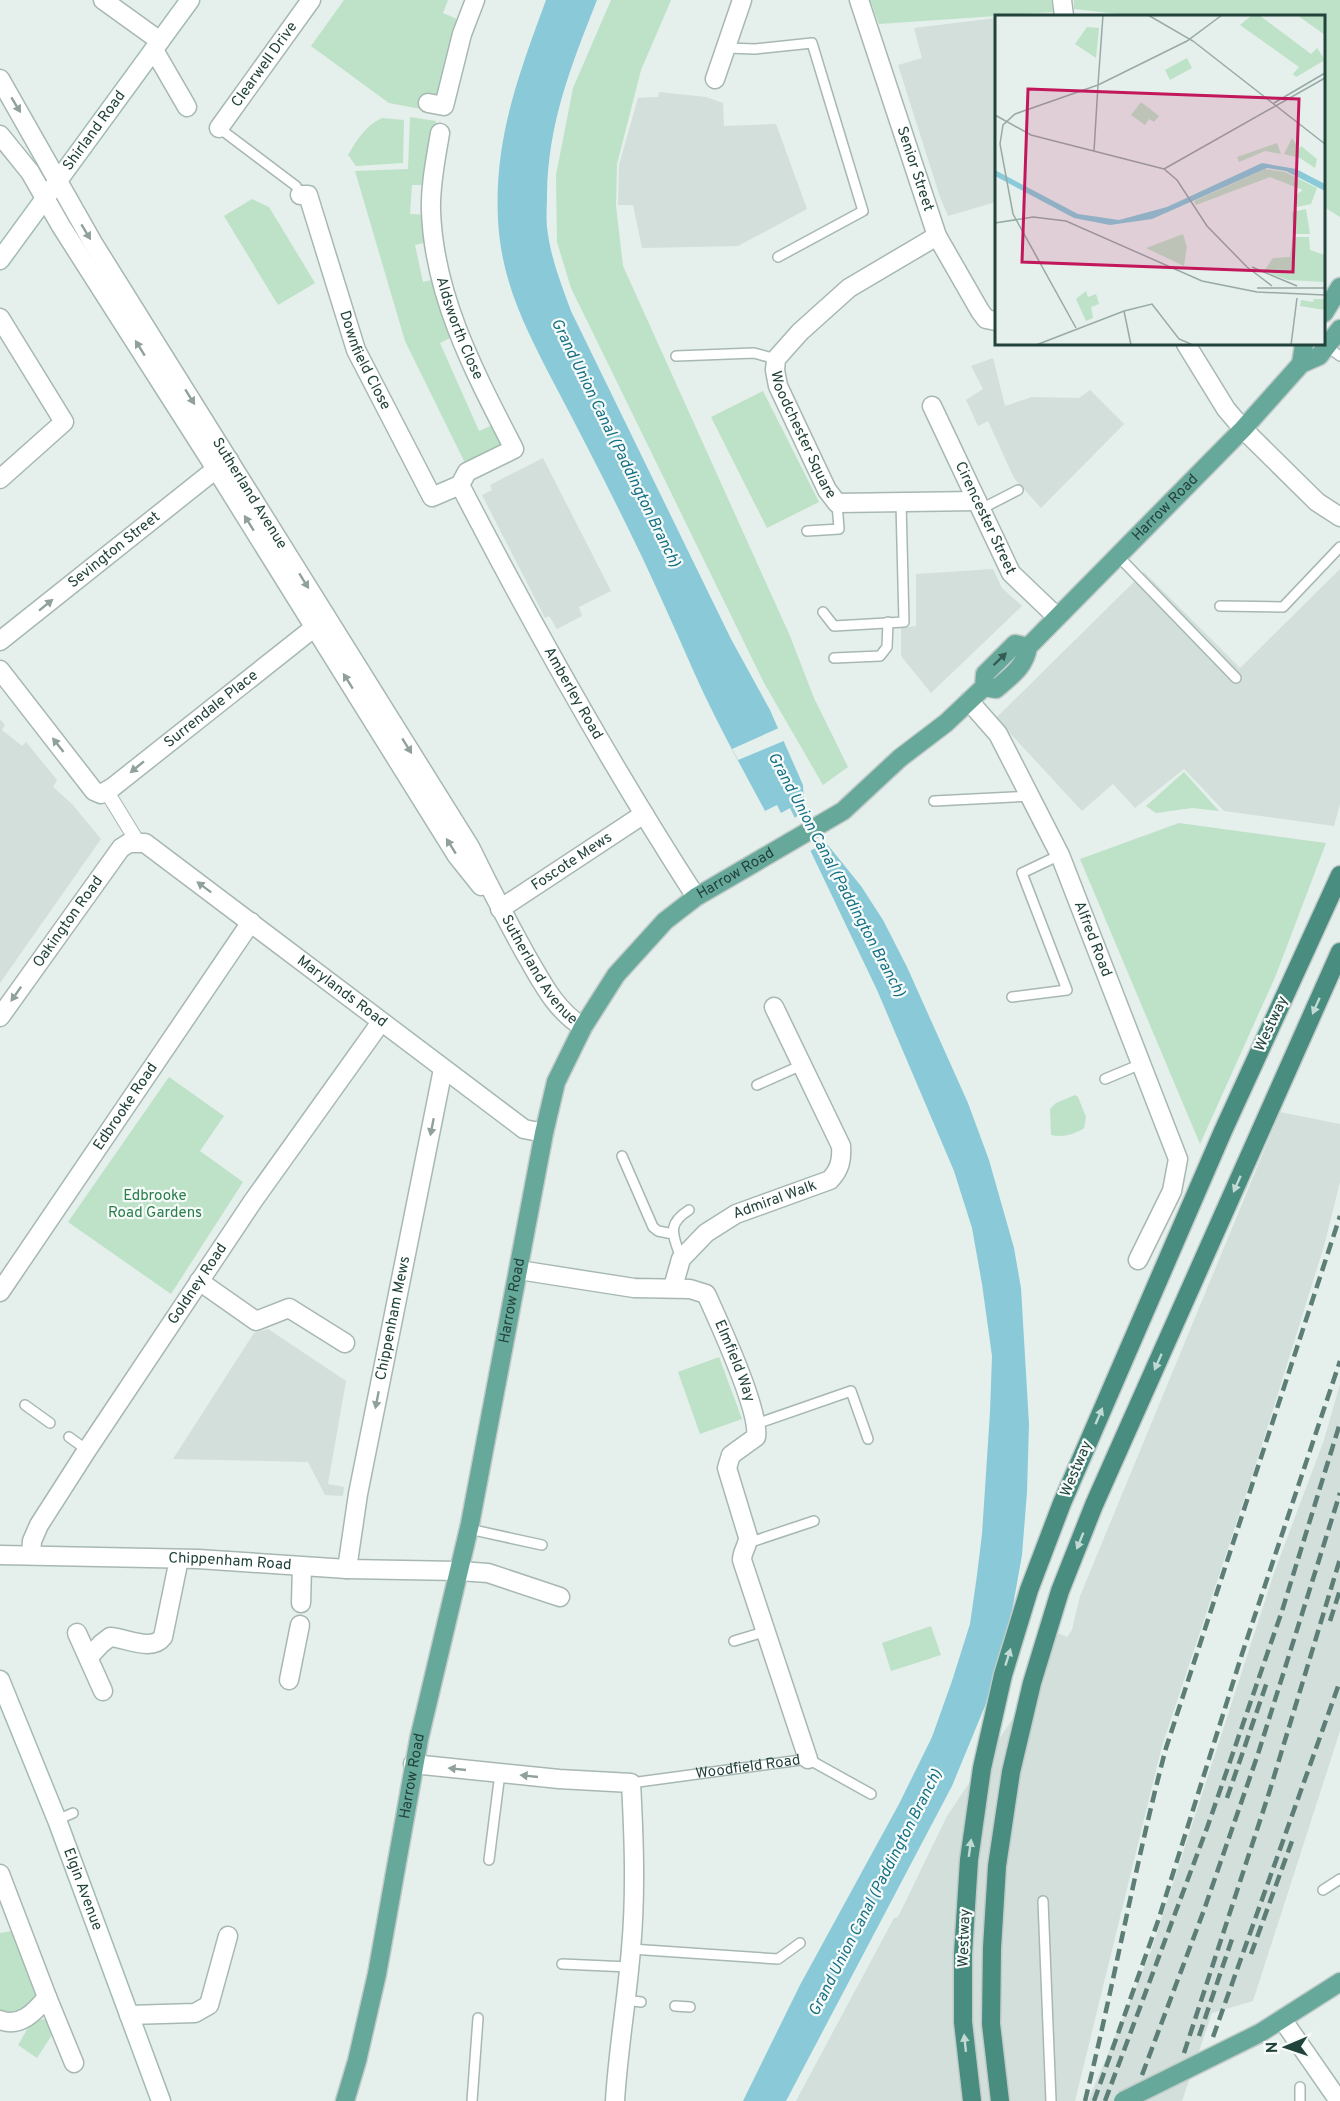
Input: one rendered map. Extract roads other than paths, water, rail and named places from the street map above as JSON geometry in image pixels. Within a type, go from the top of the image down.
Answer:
[{"type":"highway","name":"Westway","points":[[972,2101],[963,2022],[963,1954],[969,1860],[982,1768],[1002,1675],[1029,1590],[1062,1503],[1223,1131],[1340,875]]},
{"type":"highway","name":"Westway","points":[[1000,2101],[991,2024],[992,1948],[997,1866],[1011,1772],[1032,1683],[1060,1591],[1094,1505],[1340,952]]},
{"type":"main road","points":[[1325,310],[1340,287]]},
{"type":"main road","name":"Harrow Road","points":[[345,2101],[357,2061],[377,1974],[413,1764],[469,1529],[544,1133],[556,1082],[583,1027],[607,987],[623,966],[664,921],[696,897],[833,818],[984,687],[996,689],[1010,677],[1026,661],[1028,647],[1243,429],[1301,364],[1330,349],[1340,329]]},
{"type":"main road","points":[[1301,364],[1304,345]]},
{"type":"main road","points":[[1123,2101],[1260,2033],[1340,1983]]},
{"type":"street","points":[[103,0],[157,46],[187,107]]},
{"type":"street","name":"Shirland Road","points":[[0,260],[190,0]]},
{"type":"street","name":"Clearwell Drive","points":[[219,128],[311,0]]},
{"type":"street","points":[[428,103],[444,106],[462,34],[475,0]]},
{"type":"street","points":[[715,79],[742,0],[749,0]]},
{"type":"street","name":"Senior Street","points":[[858,0],[937,236],[980,312],[986,319],[995,321]]},
{"type":"street","points":[[1062,0],[1064,15]]},
{"type":"street","name":"Sutherland Avenue","points":[[0,79],[222,464]]},
{"type":"street","name":"Aldsworth Close","points":[[440,133],[431,209],[434,249],[440,276],[456,329],[514,448],[467,472],[460,485]]},
{"type":"street","name":"Sutherland Avenue","points":[[0,135],[30,172],[222,464],[320,621],[457,856],[500,909],[551,998],[569,1018],[583,1027]]},
{"type":"street","name":"Downfield Close","points":[[300,195],[308,195],[356,350],[432,497],[460,485]]},
{"type":"street","name":"Woodchester Square","points":[[937,236],[849,288],[800,332],[776,359],[775,370],[778,386],[827,490],[837,502],[979,505]]},
{"type":"street","points":[[0,318],[64,422],[0,479]]},
{"type":"street","points":[[1187,345],[1226,409],[1243,429],[1317,502],[1340,517]]},
{"type":"street","name":"Cirencester Street","points":[[932,406],[1011,573],[1057,617]]},
{"type":"street","name":"Sevington Street","points":[[0,641],[222,464]]},
{"type":"street","name":"Amberley Road","points":[[460,485],[546,648],[696,897]]},
{"type":"street","name":"Surrendale Place","points":[[100,791],[320,621]]},
{"type":"street","name":"Marylands Road","points":[[0,670],[141,842],[251,922],[524,1129],[544,1133]]},
{"type":"street","name":"Alfred Road","points":[[969,701],[998,734],[1060,855],[1178,1159],[1172,1191],[1138,1260]]},
{"type":"street","name":"Foscote Mews","points":[[500,909],[644,814]]},
{"type":"street","name":"Oakington Road","points":[[0,1017],[120,848],[129,843],[141,842]]},
{"type":"street","name":"Edbrooke Road","points":[[0,1292],[251,922]]},
{"type":"street","name":"Admiral Walk","points":[[673,1287],[681,1259],[706,1233],[736,1214],[830,1180],[837,1172],[842,1159],[841,1146],[774,1007]]},
{"type":"street","name":"Goldney Road","points":[[31,1555],[32,1541],[39,1525],[87,1450],[253,1201],[381,1022]]},
{"type":"street","name":"Chippenham Mews","points":[[347,1569],[358,1494],[443,1069]]},
{"type":"street","name":"Elmfield Way","points":[[519,1270],[634,1288],[673,1287],[701,1292],[708,1298],[752,1405],[756,1424]]},
{"type":"street","points":[[199,1281],[256,1321],[289,1308],[345,1343]]},
{"type":"street","points":[[748,1544],[748,1537],[727,1468],[731,1455],[756,1437],[756,1424]]},
{"type":"street","name":"Woodfield Road","points":[[748,1544],[743,1551],[742,1560],[807,1758]]},
{"type":"street","name":"Chippenham Road","points":[[0,1555],[180,1559],[302,1567],[488,1573],[560,1597]]},
{"type":"street","points":[[89,1657],[110,1637],[151,1644],[160,1642],[180,1559]]},
{"type":"street","points":[[301,1603],[302,1567]]},
{"type":"street","points":[[289,1680],[300,1625]]},
{"type":"street","points":[[77,1633],[103,1691]]},
{"type":"street","name":"Elgin Avenue","points":[[0,1680],[65,1816],[129,2015],[161,2101]]},
{"type":"street","name":"Woodfield Road","points":[[413,1764],[559,1779],[631,1783]]},
{"type":"street","points":[[615,2101],[618,2058],[633,2001],[630,1958],[635,1867],[631,1783]]},
{"type":"street","points":[[0,1874],[74,2063]]},
{"type":"street","points":[[129,2015],[195,2013],[209,2005],[228,1936]]},
{"type":"street","points":[[0,2020],[11,2024],[22,2020],[36,2011],[47,1997]]},
{"type":"street","points":[[1282,2019],[1339,2101]]},
{"type":"lane","points":[[727,48],[755,49],[812,43],[863,211],[778,257]]},
{"type":"lane","points":[[219,128],[296,186],[300,195]]},
{"type":"lane","points":[[676,356],[754,352],[776,359]]},
{"type":"lane","points":[[979,505],[1018,490]]},
{"type":"lane","points":[[807,531],[839,529],[837,502]]},
{"type":"lane","points":[[824,612],[834,626],[904,622],[901,503]]},
{"type":"lane","points":[[1220,606],[1283,607],[1340,547]]},
{"type":"lane","points":[[1118,556],[1236,678]]},
{"type":"lane","points":[[834,658],[880,656],[887,647],[888,622]]},
{"type":"lane","points":[[934,801],[1031,796]]},
{"type":"lane","points":[[1012,997],[1067,990],[1022,873],[1060,855]]},
{"type":"lane","points":[[1105,1079],[1141,1064]]},
{"type":"lane","points":[[757,1085],[802,1065]]},
{"type":"lane","points":[[622,1156],[653,1227],[658,1231],[674,1234]]},
{"type":"lane","points":[[681,1259],[673,1227],[675,1221],[689,1210]]},
{"type":"lane","points":[[756,1424],[851,1391],[868,1439]]},
{"type":"lane","points":[[25,1405],[50,1423]]},
{"type":"lane","points":[[69,1437],[87,1450]]},
{"type":"lane","points":[[748,1544],[814,1521]]},
{"type":"lane","points":[[469,1529],[542,1545]]},
{"type":"lane","points":[[734,1641],[767,1632]]},
{"type":"lane","points":[[807,1758],[871,1794]]},
{"type":"lane","name":"Woodfield Road","points":[[631,1783],[807,1758]]},
{"type":"lane","points":[[489,1860],[500,1773]]},
{"type":"lane","points":[[1323,1890],[1340,1879]]},
{"type":"lane","points":[[1042,1901],[1051,2101]]},
{"type":"lane","points":[[562,1964],[630,1958],[778,1959],[800,1943]]},
{"type":"lane","points":[[675,2006],[690,2007]]},
{"type":"lane","points":[[472,2101],[478,2018]]},
{"type":"lane","points":[[1300,2087],[1300,2101]]},
{"type":"water","name":"Grand Union Canal (Paddington Branch)","points":[[546,0],[597,0],[578,48],[556,119],[548,169],[548,238],[567,301],[731,639],[770,710],[803,785],[804,803],[827,844],[861,886],[883,920],[907,967],[968,1103],[989,1160],[1014,1248],[1021,1288],[1029,1424],[1027,1492],[1022,1555],[1012,1611],[999,1663],[985,1706],[952,1786],[786,2101],[743,2101],[800,1985],[899,1804],[932,1737],[970,1624],[982,1534],[992,1356],[972,1228],[954,1171],[877,990],[790,808],[781,813],[777,805],[765,811],[728,741],[701,688],[634,540],[526,328],[510,287],[500,243],[498,219],[500,161],[510,107]]},
{"type":"railway","points":[[1085,2101],[1166,1748],[1340,1216]]},
{"type":"railway","points":[[1094,2101],[1158,1921],[1242,1654],[1340,1361]]},
{"type":"railway","points":[[1105,2101],[1207,1828],[1282,1611],[1340,1423]]},
{"type":"railway","points":[[1142,2075],[1204,1910],[1258,1754],[1340,1493]]},
{"type":"railway","points":[[1184,2053],[1269,1793],[1340,1559]]},
{"type":"railway","points":[[1330,1621],[1340,1590]]},
{"type":"railway","points":[[1213,2037],[1340,1681]]},
{"type":"railway","points":[[1227,1798],[1267,1682]]},
{"type":"railway","points":[[1251,1954],[1292,1841]]},
{"type":"railway","points":[[1199,2036],[1232,1939]]},
{"type":"park label","name":"Edbrooke Road Gardens","points":[[155,1204]]}]
